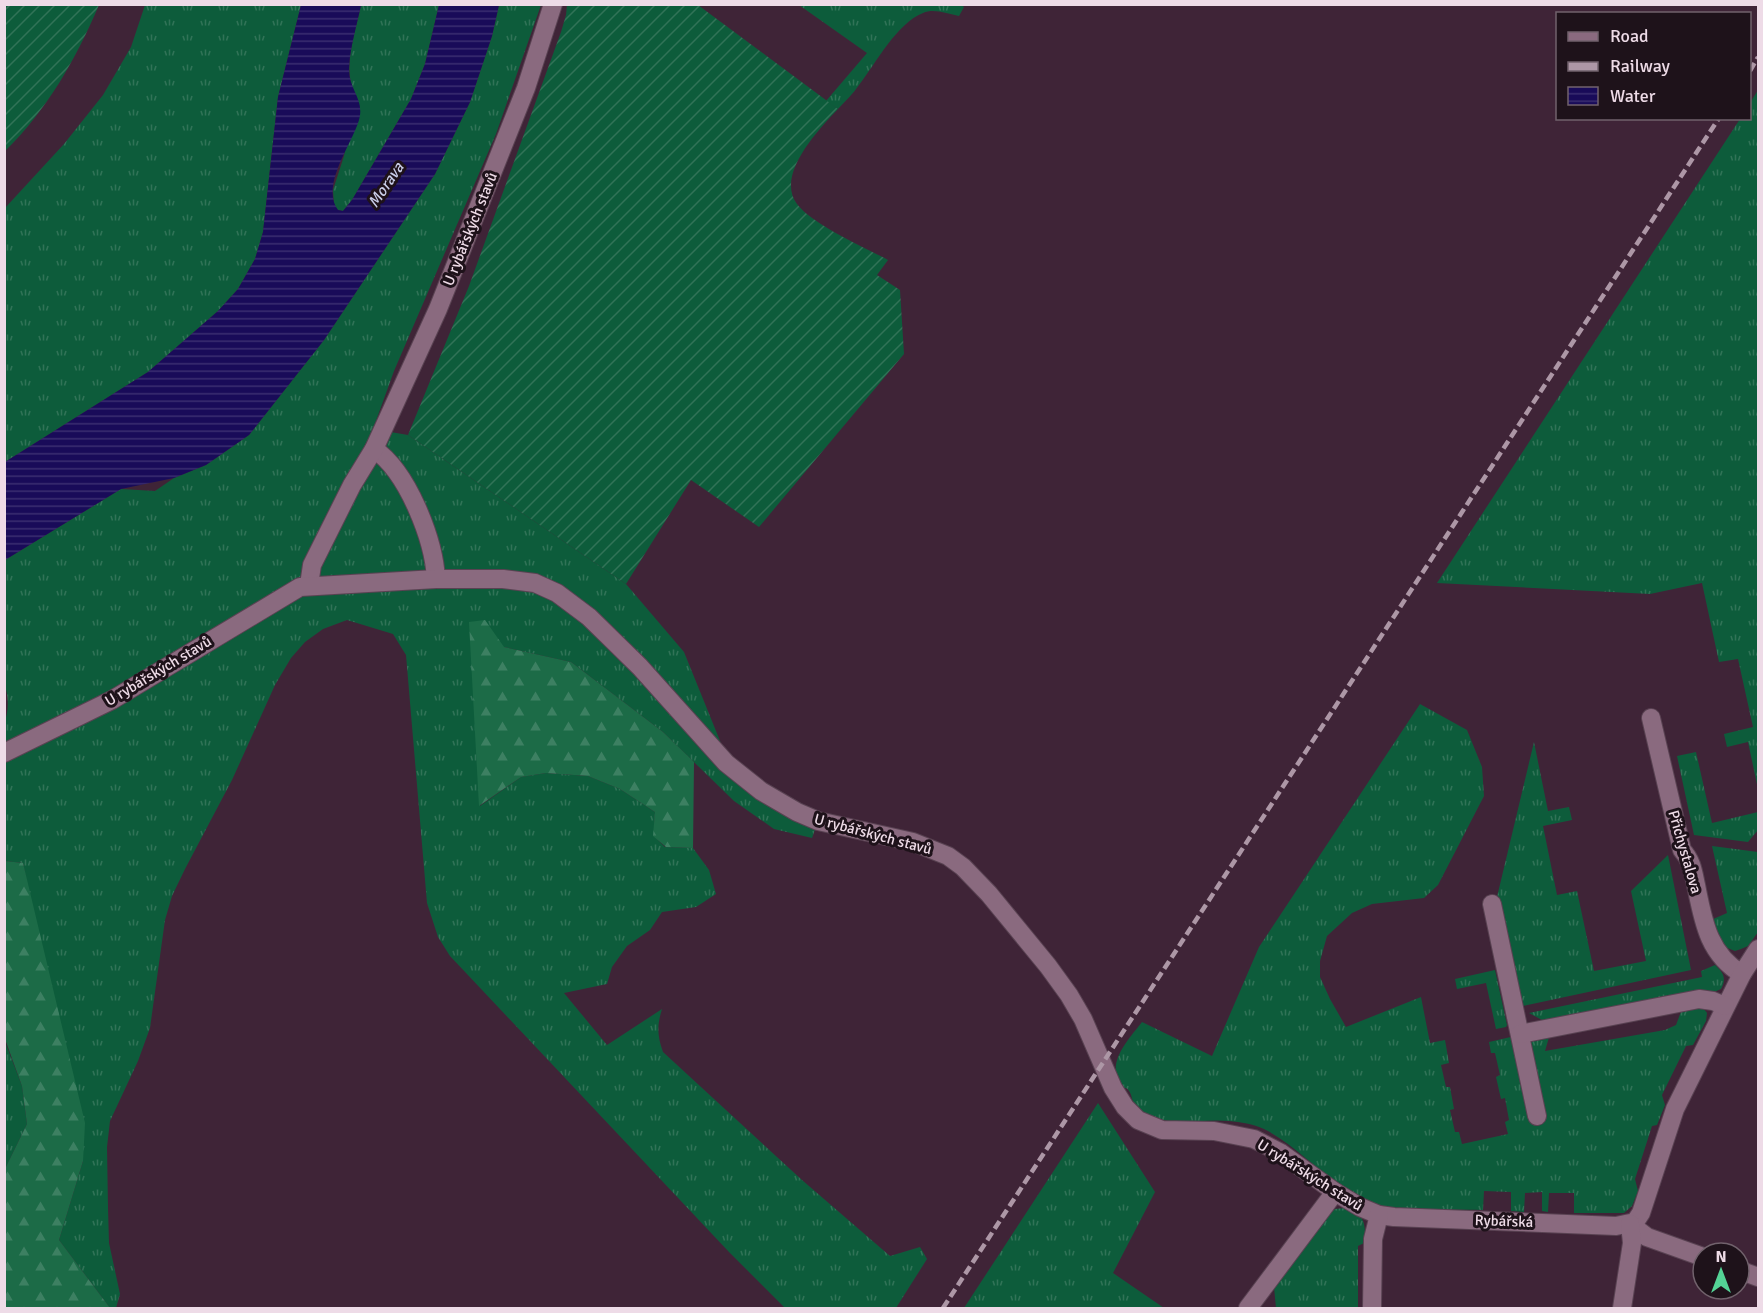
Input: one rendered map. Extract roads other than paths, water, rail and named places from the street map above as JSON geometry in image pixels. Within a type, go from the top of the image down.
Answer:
[{"type":"street","name":"U rybářských stavů","points":[[309,585],[312,566],[352,485],[374,449],[438,309],[526,88],[553,4]]},
{"type":"street","points":[[374,449],[383,455],[392,466],[415,506],[431,544],[436,579]]},
{"type":"street","name":"U rybářských stavů","points":[[4,753],[112,700],[290,592],[309,585],[436,579],[503,579],[534,583],[557,593],[589,617],[647,674],[726,763],[761,791],[797,812],[818,821],[913,842],[948,856],[973,876],[1070,995],[1113,1088],[1131,1115],[1162,1130],[1214,1131],[1254,1139],[1281,1153],[1335,1192],[1379,1215]]},
{"type":"street","name":"Přichystalova","points":[[1651,718],[1682,850],[1691,860],[1706,930],[1726,963],[1742,974]]},
{"type":"street","points":[[1492,904],[1537,1116]]},
{"type":"street","points":[[1630,1224],[1637,1220],[1641,1213],[1672,1118],[1725,1006],[1758,949]]},
{"type":"street","points":[[1520,1034],[1700,999],[1708,999],[1725,1006]]},
{"type":"street","points":[[1248,1308],[1335,1192]]},
{"type":"street","points":[[1372,1308],[1373,1239],[1379,1215]]},
{"type":"street","name":"Rybářská","points":[[1379,1215],[1402,1218],[1616,1226],[1630,1224]]},
{"type":"street","points":[[1630,1224],[1647,1237],[1691,1253]]},
{"type":"street","points":[[1622,1308],[1632,1243],[1630,1224]]},
{"type":"water","name":"Morava","points":[[301,5],[361,5],[349,68],[351,82],[360,106],[359,120],[339,165],[333,189],[333,200],[338,210],[343,211],[352,200],[411,99],[425,64],[439,5],[499,5],[492,36],[470,102],[435,174],[324,340],[249,435],[206,465],[174,478],[121,489],[5,560],[5,462],[148,372],[218,311],[238,289],[255,259],[263,232],[278,97]]},
{"type":"railway","points":[[1751,69],[1758,57]]},
{"type":"railway","points":[[943,1308],[1718,120]]}]
